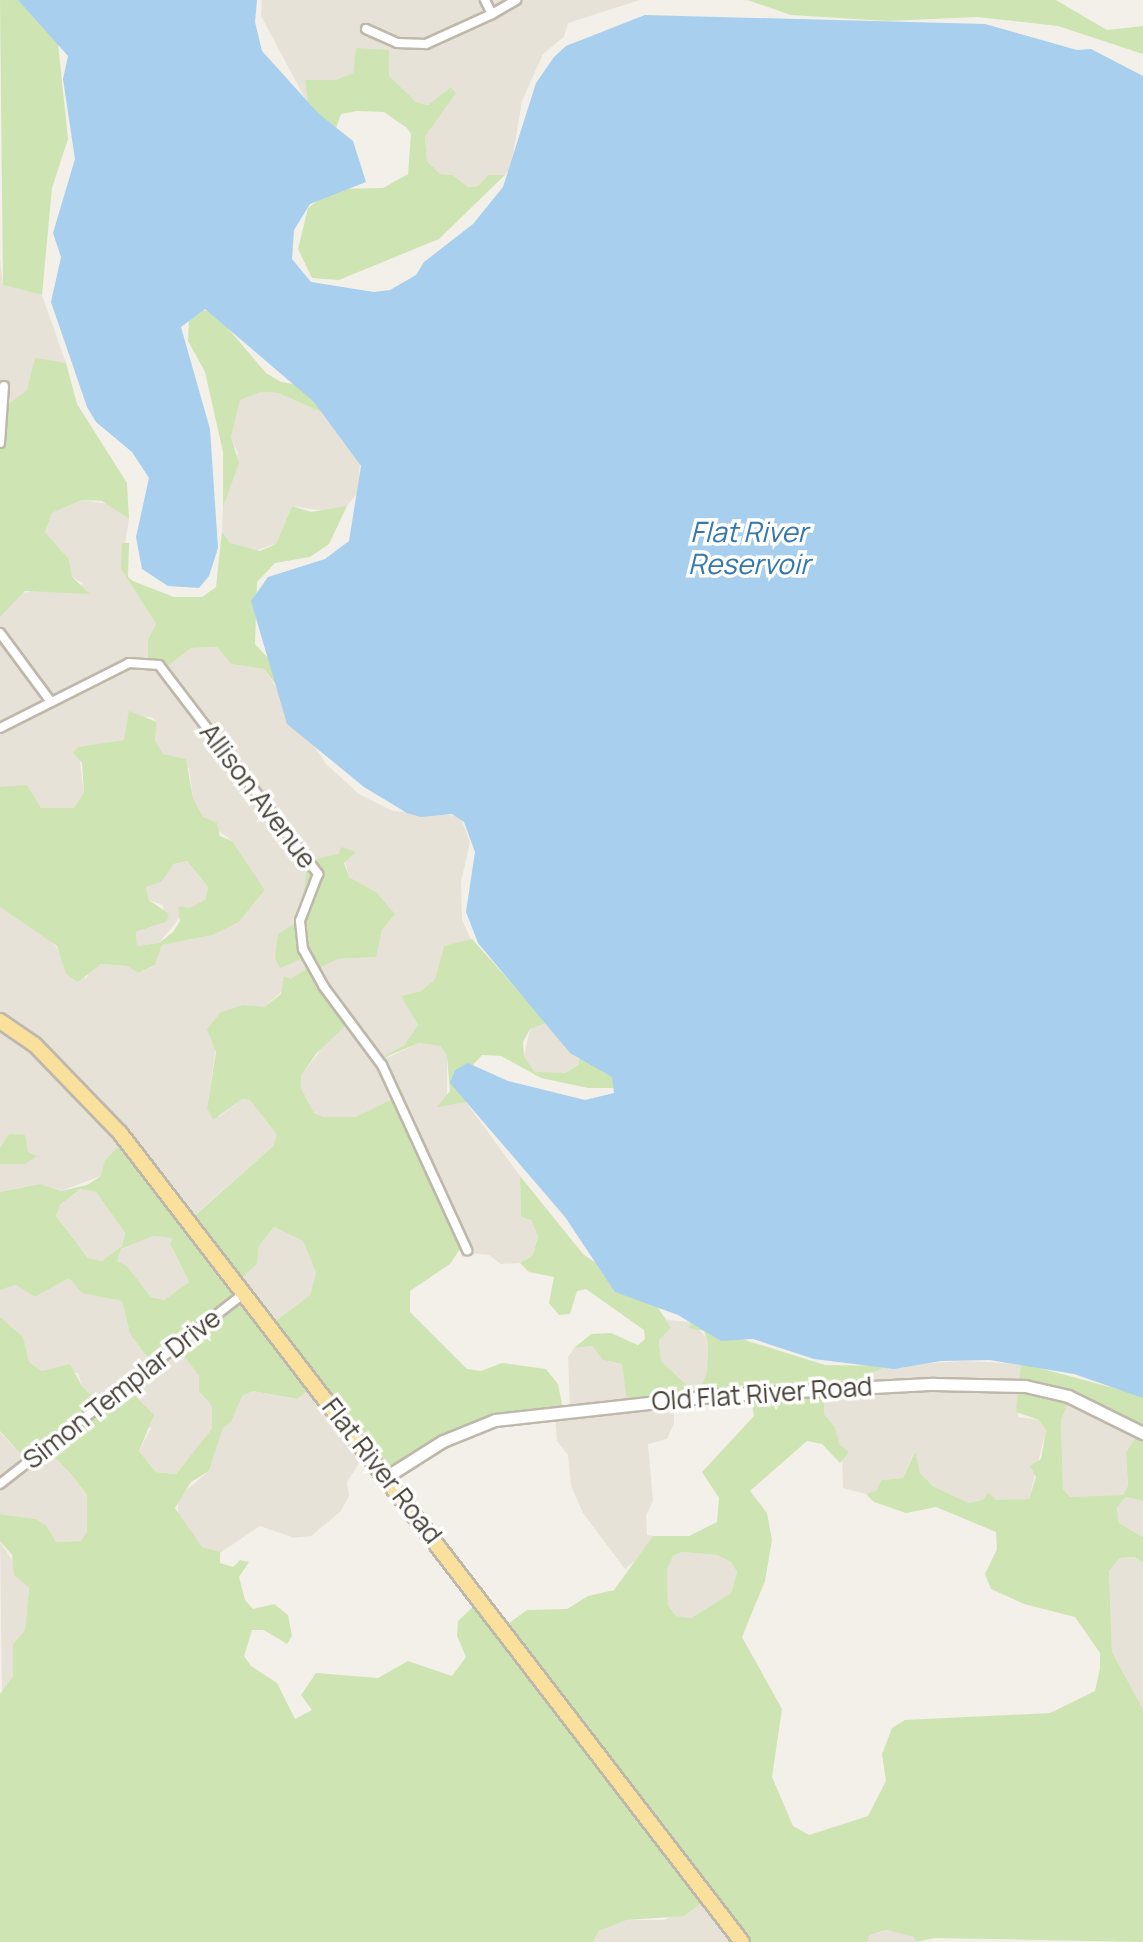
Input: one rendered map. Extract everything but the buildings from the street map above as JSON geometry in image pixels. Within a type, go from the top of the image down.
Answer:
[{"type":"main road","name":"Flat River Road","points":[[0,1021],[35,1045],[120,1133],[742,1942]]},
{"type":"street","points":[[485,0],[492,14]]},
{"type":"street","points":[[366,29],[397,43],[426,44],[516,0]]},
{"type":"street","points":[[0,443],[4,386]]},
{"type":"street","points":[[0,633],[51,702],[0,728]]},
{"type":"street","name":"Allison Avenue","points":[[51,702],[129,663],[145,661],[159,665],[211,730],[318,874],[300,921],[303,949],[324,987],[382,1065],[467,1250]]},
{"type":"street","name":"Simon Templar Drive","points":[[0,1484],[243,1294]]},
{"type":"street","name":"Old Flat River Road","points":[[386,1477],[443,1441],[495,1420],[709,1396],[868,1386],[1000,1385],[1049,1390],[1143,1433]]},
{"type":"shaded area","points":[[262,0],[640,0],[568,23],[564,37],[543,54],[522,101],[511,166],[505,175],[488,175],[478,186],[468,187],[453,175],[439,174],[427,161],[425,137],[447,106],[450,88],[428,105],[416,102],[356,49],[353,73],[336,81],[305,80],[308,104],[261,16]]},
{"type":"shaded area","points":[[0,260],[3,285],[42,295],[66,363],[49,361],[27,390],[0,410]]},
{"type":"shaded area","points":[[261,392],[278,393],[326,414],[360,462],[358,492],[347,506],[333,512],[292,506],[276,544],[250,552],[230,543],[222,530],[223,507],[238,453],[231,438],[232,417],[240,400]]},
{"type":"shaded area","points":[[82,500],[109,504],[129,519],[121,569],[156,624],[154,635],[165,667],[191,648],[217,647],[231,664],[264,669],[326,764],[359,794],[393,811],[460,816],[470,842],[461,882],[462,919],[472,942],[444,946],[435,979],[421,991],[402,996],[418,1025],[404,1045],[383,1060],[419,1043],[440,1046],[447,1056],[447,1097],[466,1102],[520,1176],[521,1217],[531,1220],[538,1235],[533,1255],[520,1263],[501,1264],[489,1255],[470,1253],[398,1097],[355,1117],[324,1117],[314,1113],[301,1088],[301,1076],[323,1047],[316,970],[338,959],[375,957],[382,930],[394,914],[376,892],[349,877],[341,847],[338,854],[322,859],[280,967],[308,957],[312,965],[264,1007],[221,1013],[207,1108],[219,1117],[242,1099],[250,1100],[277,1135],[273,1146],[190,1219],[101,1176],[61,1191],[39,1184],[0,1192],[0,1164],[28,1152],[9,1134],[0,1147],[0,907],[44,934],[86,979],[90,969],[101,964],[127,966],[138,973],[154,966],[162,945],[213,935],[239,922],[265,890],[232,841],[203,818],[193,798],[189,768],[163,754],[155,740],[157,722],[151,717],[137,717],[124,740],[78,748],[84,792],[74,808],[41,808],[20,788],[0,787],[0,617],[21,593],[84,584],[72,577],[69,559],[45,532],[52,513]]},
{"type":"shaded area","points":[[187,861],[208,887],[205,900],[181,916],[159,943],[137,946],[136,932],[166,922],[163,905],[149,900],[146,887],[174,864]]},
{"type":"shaded area","points":[[547,1023],[581,1050],[578,1065],[561,1075],[535,1072],[524,1056],[530,1029]]},
{"type":"shaded area","points":[[82,1189],[96,1192],[125,1233],[122,1246],[102,1261],[88,1258],[56,1216],[60,1205]]},
{"type":"shaded area","points":[[274,1227],[303,1241],[316,1273],[310,1295],[272,1323],[237,1282],[257,1264],[259,1246]]},
{"type":"shaded area","points":[[153,1235],[175,1237],[172,1249],[189,1282],[164,1300],[151,1297],[127,1266],[117,1261],[120,1250]]},
{"type":"shaded area","points":[[69,1278],[100,1296],[122,1301],[129,1330],[178,1348],[199,1376],[212,1406],[212,1430],[176,1474],[156,1472],[139,1451],[151,1428],[101,1405],[82,1386],[78,1373],[42,1371],[29,1362],[22,1337],[0,1317],[0,1290],[16,1285],[35,1297]]},
{"type":"shaded area","points":[[656,1306],[667,1320],[691,1322],[708,1339],[707,1372],[698,1397],[661,1361]]},
{"type":"shaded area","points":[[592,1346],[603,1360],[622,1364],[627,1373],[674,1400],[674,1423],[667,1439],[648,1444],[653,1501],[646,1515],[647,1535],[653,1536],[648,1550],[625,1569],[583,1513],[571,1486],[568,1455],[557,1441],[555,1414],[570,1408],[568,1357],[574,1348]]},
{"type":"shaded area","points":[[964,1361],[1021,1364],[1018,1417],[1040,1420],[1046,1430],[1029,1499],[969,1503],[933,1486],[920,1473],[914,1451],[903,1478],[881,1480],[878,1490],[866,1494],[843,1488],[842,1456],[835,1427],[824,1414],[824,1388],[852,1384],[886,1366]]},
{"type":"shaded area","points":[[313,1385],[367,1451],[347,1482],[349,1496],[341,1511],[311,1536],[294,1538],[260,1526],[217,1555],[202,1547],[179,1520],[177,1498],[209,1471],[223,1428],[242,1396],[253,1391],[296,1399]]},
{"type":"shaded area","points":[[1071,1396],[1141,1432],[1126,1452],[1128,1487],[1123,1495],[1070,1498],[1063,1489],[1061,1420]]},
{"type":"shaded area","points":[[0,1432],[27,1461],[46,1449],[87,1495],[87,1532],[82,1541],[56,1542],[46,1525],[36,1519],[0,1514]]},
{"type":"shaded area","points":[[1126,1497],[1143,1501],[1143,1537],[1119,1523],[1117,1506]]},
{"type":"shaded area","points":[[0,1541],[29,1587],[25,1630],[13,1644],[13,1676],[2,1696]]},
{"type":"shaded area","points":[[682,1552],[717,1555],[731,1562],[737,1572],[731,1593],[691,1618],[676,1616],[668,1605],[667,1570],[673,1556]]},
{"type":"shaded area","points":[[1133,1557],[1143,1563],[1143,1709],[1112,1652],[1109,1571],[1120,1558]]},
{"type":"shaded area","points":[[708,1898],[743,1942],[593,1942],[599,1931],[627,1920],[664,1920]]},
{"type":"shaded area","points":[[886,1930],[915,1937],[916,1942],[867,1942],[870,1935]]},
{"type":"green space","points":[[0,0],[23,0],[57,34],[68,139],[52,188],[42,295],[3,285]]},
{"type":"green space","points":[[747,0],[1056,0],[1107,30],[1143,26],[1143,54],[1058,26],[977,17],[887,21],[791,15]]},
{"type":"green space","points":[[356,48],[389,50],[389,76],[416,102],[428,105],[451,87],[456,93],[425,137],[427,161],[440,174],[453,175],[468,187],[478,186],[488,175],[505,175],[439,239],[339,280],[312,278],[298,249],[308,208],[333,189],[383,188],[408,174],[411,134],[407,128],[384,112],[357,111],[341,114],[335,131],[308,104],[305,80],[336,80],[353,73]]},
{"type":"green space","points":[[196,308],[215,313],[266,373],[281,382],[307,386],[326,414],[278,393],[261,392],[240,400],[231,437],[239,463],[223,507],[223,452],[205,372],[188,341],[189,316]]},
{"type":"green space","points":[[35,358],[66,363],[77,404],[127,483],[129,519],[102,501],[82,500],[52,513],[45,532],[69,559],[72,577],[90,594],[25,591],[0,617],[0,410],[27,390]]},
{"type":"green space","points":[[292,506],[311,512],[347,506],[329,544],[310,557],[275,563],[257,582],[255,644],[269,659],[276,685],[264,669],[231,664],[217,647],[191,648],[165,668],[148,662],[148,640],[156,624],[121,569],[122,543],[129,543],[128,577],[133,581],[174,597],[202,597],[216,587],[222,531],[230,543],[260,551],[276,544]]},
{"type":"green space","points":[[129,711],[157,722],[155,740],[163,754],[186,759],[193,798],[203,817],[217,823],[220,836],[232,841],[265,890],[239,922],[213,935],[162,945],[155,965],[138,973],[127,966],[101,964],[78,982],[66,974],[57,946],[0,907],[0,787],[27,785],[41,808],[74,808],[84,792],[82,763],[73,753],[78,747],[124,740]],"holes":[[[187,861],[208,887],[205,900],[190,908],[178,906],[180,921],[173,932],[159,943],[137,946],[136,932],[166,922],[169,914],[149,900],[146,887],[161,882],[174,864]]]},
{"type":"green space","points":[[341,847],[356,852],[344,863],[349,877],[376,892],[395,914],[382,930],[376,957],[338,959],[316,970],[352,1019],[316,1054],[301,1076],[301,1088],[314,1113],[324,1117],[355,1117],[397,1097],[462,1246],[450,1264],[410,1291],[410,1312],[467,1369],[481,1371],[502,1363],[546,1369],[558,1384],[563,1409],[497,1418],[388,1475],[313,1386],[297,1399],[253,1391],[242,1396],[231,1422],[223,1428],[209,1471],[191,1482],[175,1508],[202,1547],[220,1552],[220,1563],[233,1567],[240,1560],[249,1562],[239,1577],[245,1600],[253,1609],[274,1604],[288,1615],[292,1636],[287,1644],[264,1630],[252,1630],[244,1656],[251,1666],[277,1683],[295,1719],[312,1710],[301,1695],[316,1673],[378,1678],[408,1661],[452,1676],[466,1657],[457,1636],[458,1621],[480,1600],[505,1626],[527,1610],[567,1609],[588,1596],[614,1590],[653,1536],[689,1536],[717,1522],[719,1498],[702,1472],[754,1416],[750,1396],[627,1401],[622,1364],[603,1360],[592,1346],[574,1348],[591,1334],[611,1333],[638,1345],[645,1339],[644,1330],[586,1289],[577,1291],[570,1314],[559,1315],[549,1303],[554,1277],[529,1272],[520,1263],[533,1255],[538,1236],[531,1220],[521,1217],[520,1176],[583,1254],[656,1305],[671,1328],[659,1340],[661,1361],[698,1396],[707,1372],[708,1342],[704,1331],[689,1328],[691,1323],[825,1365],[886,1366],[852,1384],[824,1389],[824,1414],[835,1427],[840,1445],[849,1452],[840,1463],[822,1444],[807,1441],[750,1491],[767,1513],[772,1540],[765,1581],[742,1637],[782,1709],[772,1777],[793,1826],[809,1835],[868,1816],[886,1781],[882,1754],[892,1728],[905,1720],[1050,1713],[1095,1691],[1100,1668],[1100,1653],[1075,1617],[1024,1604],[991,1589],[985,1574],[997,1549],[996,1532],[936,1507],[906,1513],[874,1502],[866,1494],[877,1490],[881,1480],[903,1478],[915,1451],[920,1473],[933,1486],[969,1503],[983,1500],[988,1492],[996,1500],[1029,1499],[1036,1477],[1030,1466],[1041,1459],[1046,1430],[1039,1420],[1016,1412],[1021,1363],[1143,1396],[1143,1501],[1126,1497],[1117,1507],[1119,1523],[1143,1537],[1143,1563],[1134,1557],[1120,1558],[1109,1571],[1112,1652],[1143,1709],[1143,1942],[935,1938],[916,1942],[914,1937],[886,1930],[870,1935],[867,1942],[743,1942],[708,1898],[684,1916],[627,1920],[599,1931],[593,1942],[0,1942],[0,1694],[13,1676],[13,1644],[25,1630],[29,1588],[14,1575],[12,1555],[0,1541],[0,1514],[36,1519],[46,1525],[56,1542],[81,1541],[87,1532],[87,1495],[46,1449],[27,1461],[0,1431],[0,1317],[23,1337],[29,1362],[42,1371],[70,1364],[82,1386],[101,1405],[127,1388],[154,1415],[139,1451],[156,1472],[176,1474],[212,1429],[212,1406],[199,1391],[199,1376],[178,1348],[152,1363],[130,1334],[122,1301],[82,1293],[69,1278],[35,1297],[16,1285],[0,1290],[0,1192],[40,1184],[61,1191],[87,1185],[101,1176],[105,1160],[125,1140],[191,1219],[273,1146],[277,1135],[250,1100],[242,1099],[213,1120],[207,1108],[216,1052],[207,1029],[221,1012],[243,1005],[264,1007],[281,994],[284,976],[291,979],[312,965],[307,957],[280,968],[275,958],[278,934],[300,920],[308,861],[338,854]],"holes":[[[81,1189],[96,1192],[125,1233],[122,1246],[102,1261],[88,1258],[56,1216],[60,1205]],[[274,1227],[303,1241],[316,1273],[310,1295],[270,1325],[237,1282],[257,1264],[259,1246]],[[153,1236],[173,1238],[170,1244],[189,1282],[164,1300],[151,1297],[127,1266],[117,1261],[121,1249]],[[1071,1396],[1140,1432],[1126,1452],[1128,1486],[1123,1495],[1070,1497],[1063,1489],[1061,1420]],[[682,1552],[717,1555],[731,1562],[737,1572],[731,1593],[691,1618],[676,1616],[668,1605],[667,1570],[673,1556]]]},
{"type":"green space","points":[[472,939],[547,1023],[530,1029],[523,1042],[524,1056],[535,1072],[565,1073],[578,1065],[581,1050],[627,1088],[588,1088],[541,1078],[501,1056],[482,1055],[464,1075],[466,1102],[437,1107],[450,1091],[447,1056],[440,1046],[419,1043],[380,1059],[404,1045],[418,1025],[401,996],[421,991],[435,979],[444,946]]},
{"type":"green space","points":[[9,1134],[25,1135],[28,1152],[37,1156],[25,1164],[0,1164],[0,1147]]},
{"type":"water","name":"Flat River Reservoir","points":[[18,0],[257,0],[255,22],[262,51],[319,114],[353,141],[366,182],[310,204],[294,230],[292,259],[311,282],[374,292],[390,290],[416,275],[424,262],[473,224],[503,187],[536,83],[554,57],[566,46],[645,15],[985,24],[1077,50],[1091,49],[1143,76],[1143,1398],[1074,1374],[990,1360],[941,1361],[894,1369],[814,1359],[753,1339],[721,1341],[678,1315],[615,1292],[565,1217],[450,1083],[455,1070],[468,1063],[508,1081],[585,1100],[614,1093],[612,1077],[570,1053],[478,943],[466,912],[475,852],[464,822],[452,814],[421,817],[407,813],[364,787],[287,724],[251,601],[268,577],[325,559],[349,541],[361,466],[314,402],[205,309],[181,327],[210,429],[218,548],[209,576],[199,588],[168,586],[142,569],[136,537],[149,478],[132,452],[96,422],[87,407],[51,302],[61,257],[53,233],[75,159],[63,79],[68,56]]}]
